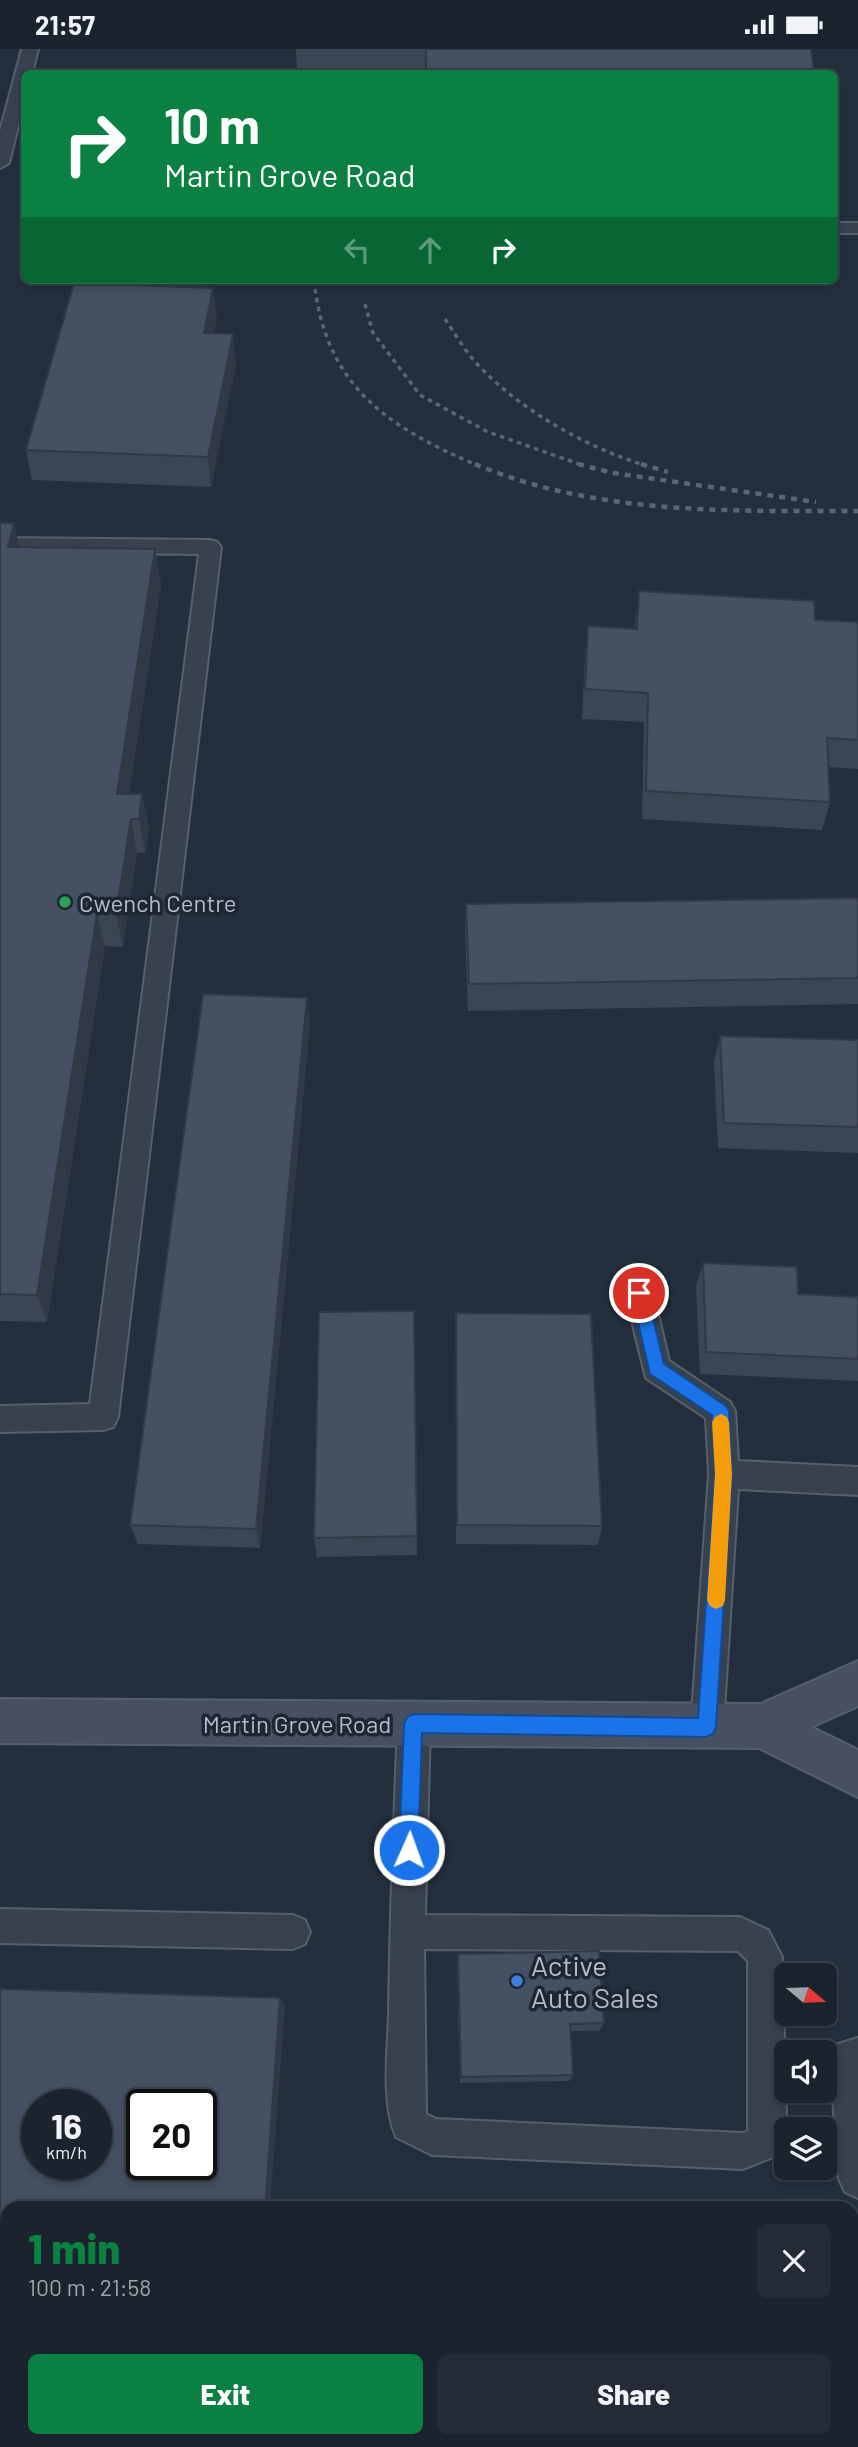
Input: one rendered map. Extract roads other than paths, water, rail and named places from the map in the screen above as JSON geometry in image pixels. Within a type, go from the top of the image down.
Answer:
[{"type":"main road","name":"Martin Grove Road","points":[[0,1721],[762,1726],[858,1683]]},
{"type":"main road","name":"Martin Grove Road","points":[[762,1726],[858,1774]]},
{"type":"lane","points":[[24,70],[30,49]]},
{"type":"lane","points":[[0,163],[21,83]]},
{"type":"lane","points":[[838,227],[858,228]]},
{"type":"lane","points":[[0,545],[210,547],[103,1417],[0,1419]]},
{"type":"lane","points":[[639,1293],[656,1369],[720,1411],[723,1474],[706,1727]]},
{"type":"lane","points":[[723,1474],[858,1481]]},
{"type":"lane","points":[[407,1933],[740,1934],[756,1942],[765,1957],[768,2114],[765,2142],[743,2151],[432,2137],[409,2124],[406,2085],[407,1933],[414,1724]]},
{"type":"lane","points":[[0,1926],[293,1932]]},
{"type":"lane","points":[[858,2056],[848,2059],[858,2179]]},
{"type":"railway","points":[[315,284],[320,317],[331,348],[347,375],[366,398],[389,418],[416,435],[479,466]]},
{"type":"railway","points":[[365,304],[373,333],[420,395],[488,432],[583,465]]},
{"type":"railway","points":[[445,319],[475,362],[516,399],[580,439],[644,465]]},
{"type":"railway","points":[[475,464],[521,481],[567,493],[615,501],[712,510],[858,511]]},
{"type":"railway","points":[[578,464],[583,465]]},
{"type":"railway","points":[[583,465],[613,473],[816,502]]},
{"type":"railway","points":[[644,465],[668,472]]},
{"type":"place","name":"Cwench Centre","points":[[65,902]]},
{"type":"place","name":"Active Auto Sales","points":[[517,1981]]}]
